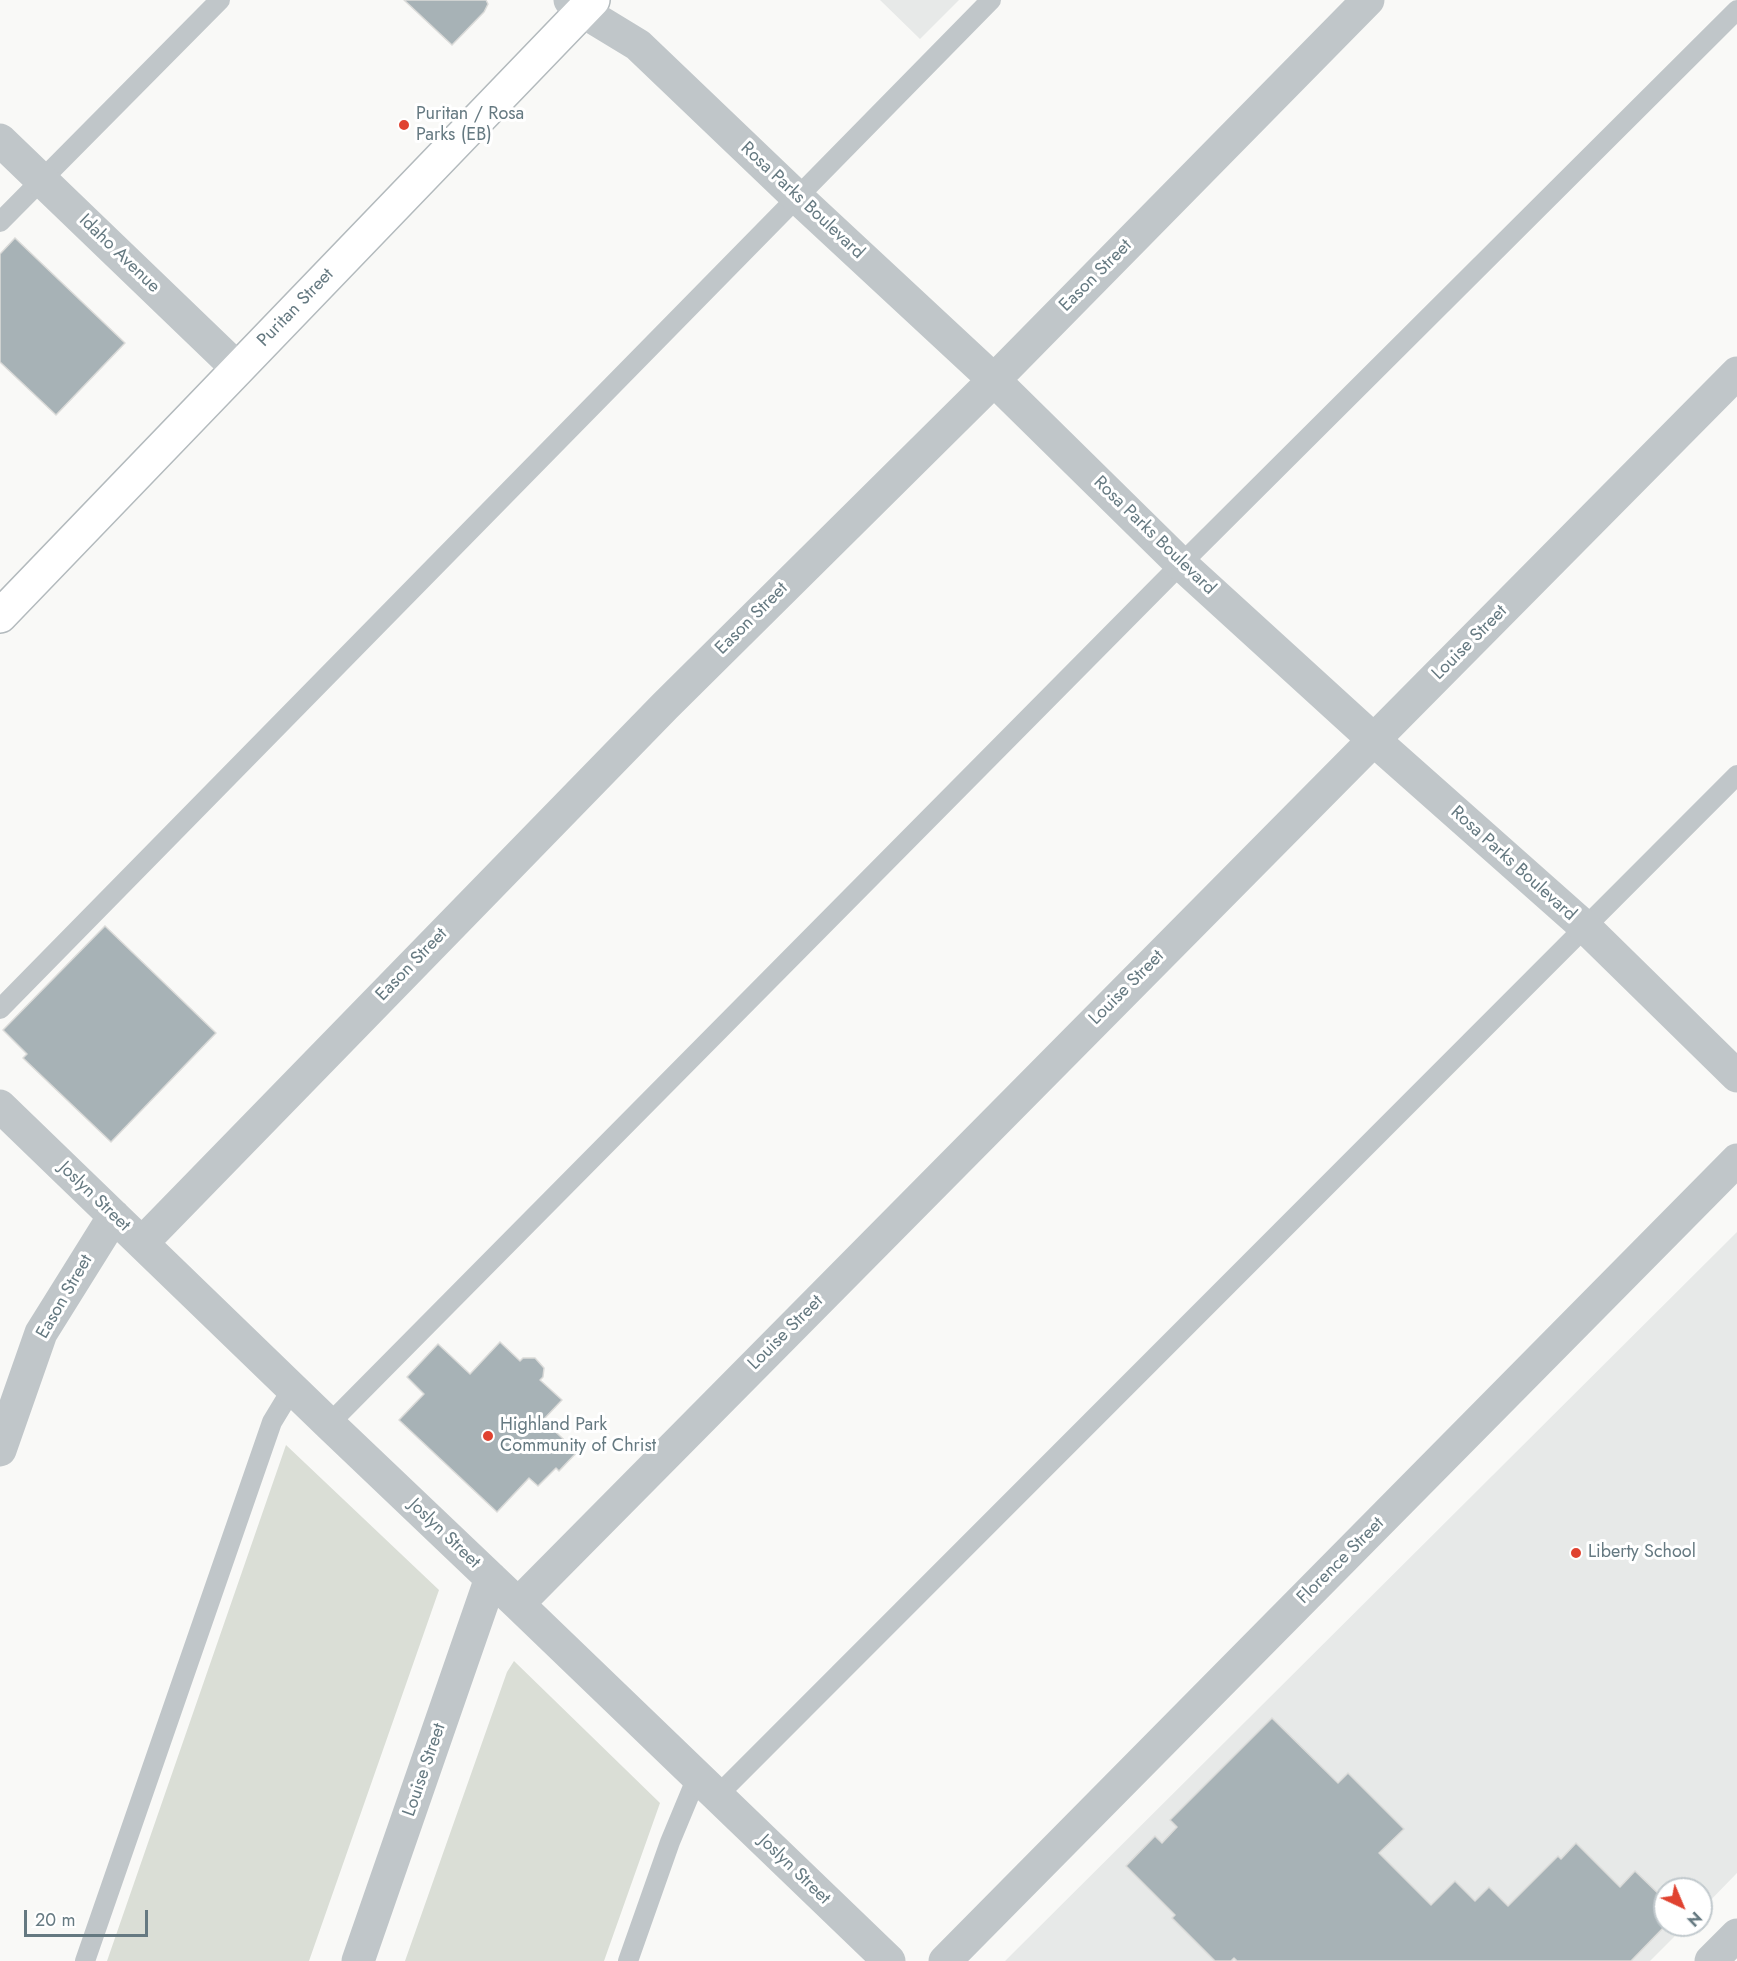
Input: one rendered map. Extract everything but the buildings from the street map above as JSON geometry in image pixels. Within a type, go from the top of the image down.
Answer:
[{"type":"street","name":"Eason Street","points":[[142,1243],[664,706],[994,380],[1368,0]]},
{"type":"street","name":"Rosa Parks Boulevard","points":[[582,4],[638,45],[994,380],[1181,564],[1374,740],[1585,927],[1737,1076]]},
{"type":"street","name":"Puritan Street","points":[[0,616],[238,369],[582,4]]},
{"type":"street","name":"Idaho Avenue","points":[[0,140],[238,369]]},
{"type":"street","name":"Louise Street","points":[[519,1604],[1737,373]]},
{"type":"street","name":"Joslyn Street","points":[[0,1106],[889,1961]]},
{"type":"street","name":"Florence Street","points":[[945,1961],[1737,1160]]},
{"type":"street","name":"Eason Street","points":[[0,1450],[41,1334],[114,1216]]},
{"type":"street","name":"Louise Street","points":[[358,1961],[491,1578]]},
{"type":"street","points":[[1711,1961],[1737,1935]]},
{"type":"lane","points":[[0,1009],[991,0]]},
{"type":"lane","points":[[0,222],[213,2]]},
{"type":"lane","points":[[329,1424],[1181,564],[1737,10]]},
{"type":"lane","points":[[628,1961],[670,1842],[707,1787],[1585,927],[1737,775]]},
{"type":"lane","points":[[85,1961],[272,1422],[292,1389]]},
{"type":"shaded area","points":[[880,0],[959,0],[920,39]]},
{"type":"shaded area","name":"Liberty School","points":[[1737,1232],[1737,1873],[1713,1898],[1713,1877],[1653,1877],[1653,1937],[1674,1937],[1650,1961],[1005,1961]]},
{"type":"shaded area","points":[[286,1445],[439,1590],[309,1961],[107,1961]]},
{"type":"shaded area","points":[[514,1661],[660,1803],[604,1961],[405,1961],[507,1672]]},
{"type":"place","name":"Puritan / Rosa Parks (EB)","points":[[404,125]]},
{"type":"place","name":"Highland Park Community of Christ","points":[[488,1436]]},
{"type":"place","name":"Liberty School","points":[[1576,1553]]}]
